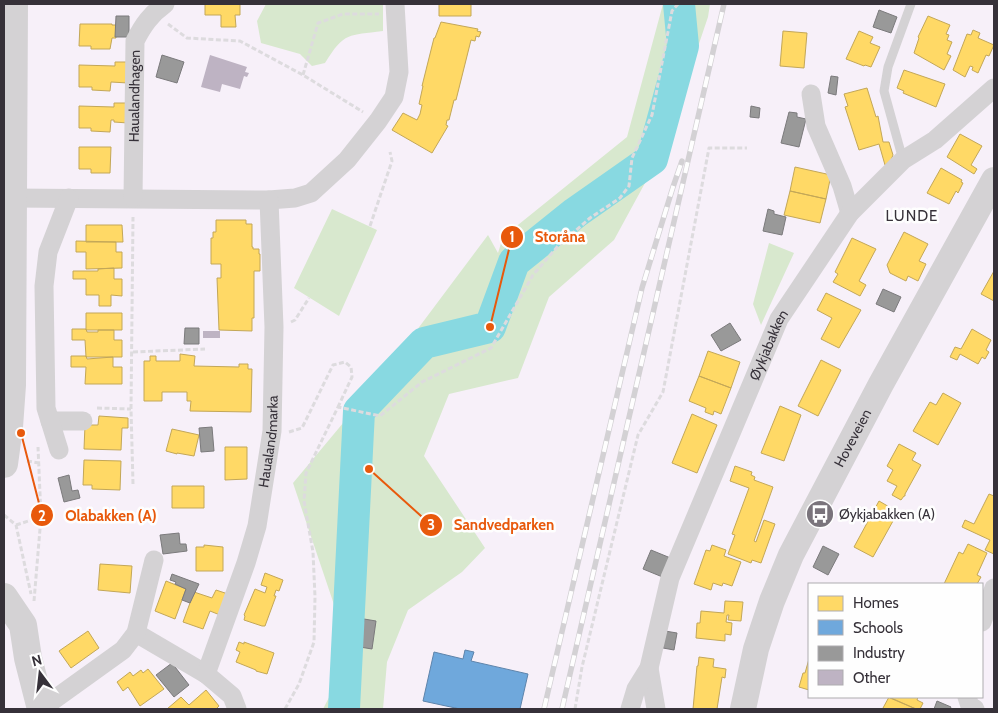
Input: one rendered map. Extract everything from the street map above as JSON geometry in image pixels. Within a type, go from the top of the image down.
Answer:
[{"type":"main road","points":[[12,462],[9,427],[12,385],[14,4]]},
{"type":"main road","name":"Hoveveien","points":[[743,709],[756,650],[772,600],[791,555],[881,384],[994,180]]},
{"type":"main road","points":[[4,598],[23,625],[28,658],[41,709]]},
{"type":"main road","points":[[4,628],[28,658]]},
{"type":"street","name":"Haualandhagen","points":[[133,198],[135,41],[142,26],[159,8]]},
{"type":"street","points":[[13,198],[269,200],[294,198],[311,193],[347,160],[378,122],[394,97],[399,72],[395,9]]},
{"type":"street","name":"Øykjabakken","points":[[656,709],[650,668],[670,578],[779,319],[850,213],[903,160],[935,140],[994,88]]},
{"type":"street","points":[[811,94],[816,126],[842,186],[850,213]]},
{"type":"street","points":[[59,450],[46,408],[44,286],[48,252],[69,198]]},
{"type":"street","name":"Haualandmarka","points":[[206,674],[257,526],[272,431],[274,327],[269,200]]},
{"type":"street","points":[[50,421],[82,421]]},
{"type":"street","points":[[41,709],[123,650],[136,633],[154,560]]},
{"type":"street","points":[[983,619],[994,588]]},
{"type":"street","points":[[136,633],[206,674],[232,696],[237,709]]},
{"type":"street","name":"Øykjabakken","points":[[630,709],[636,689],[650,668]]},
{"type":"street","points":[[967,698],[970,706],[974,709]]},
{"type":"lane","points":[[903,160],[884,91],[888,67],[911,4]]},
{"type":"path","points":[[338,406],[380,416],[422,382],[491,348],[533,275],[558,246],[590,218],[620,198],[629,186],[632,158],[652,115],[672,11],[678,4]]},
{"type":"path","points":[[159,8],[187,38],[240,41],[303,75],[378,122]]},
{"type":"path","points":[[303,75],[318,23],[343,14],[395,9]]},
{"type":"path","points":[[574,709],[582,667],[638,435],[664,392],[709,148],[747,148]]},
{"type":"path","points":[[370,226],[392,161],[390,152]]},
{"type":"path","points":[[133,198],[131,409],[133,484]]},
{"type":"path","points":[[274,327],[286,326],[295,320],[309,298]]},
{"type":"path","points":[[132,352],[205,349]]},
{"type":"path","points":[[272,431],[285,433],[302,428],[333,366],[345,362],[351,367],[352,377],[306,473],[304,500],[312,552],[315,597],[314,642],[299,684],[285,709]]},
{"type":"path","points":[[12,462],[39,463]]},
{"type":"path","points":[[4,515],[16,524],[33,607]]},
{"type":"path","points":[[16,524],[41,517]]},
{"type":"green space","points":[[266,4],[383,4],[383,31],[348,37],[338,45],[325,63],[312,66],[300,54],[261,43],[257,21]]},
{"type":"green space","points":[[663,4],[710,4],[708,17],[663,150],[614,240],[549,297],[518,378],[449,394],[424,456],[485,548],[462,572],[408,610],[387,662],[383,709],[323,709],[351,655],[293,483],[384,374],[488,235],[498,253],[503,237],[627,137]]},
{"type":"green space","points":[[332,209],[377,230],[339,316],[294,288]]},
{"type":"green space","points":[[769,243],[794,253],[761,325],[753,304]]},
{"type":"building: Homes","points":[[205,4],[240,4],[240,15],[235,15],[236,27],[221,27],[221,15],[205,15]]},
{"type":"building: Homes","points":[[439,4],[471,4],[471,16],[439,16]]},
{"type":"building: Homes","points":[[928,16],[950,25],[946,34],[949,35],[947,40],[952,42],[947,54],[951,56],[944,70],[914,53],[918,37]]},
{"type":"building: Homes","points":[[441,22],[478,29],[477,31],[481,32],[479,37],[476,36],[475,41],[471,40],[456,100],[454,100],[449,120],[447,120],[446,125],[448,126],[432,153],[392,130],[403,113],[417,120],[420,114],[422,105],[419,104],[422,86],[434,38]]},
{"type":"building: Homes","points":[[80,24],[116,25],[116,38],[112,38],[110,49],[91,49],[91,46],[79,46]]},
{"type":"building: Homes","points":[[973,30],[980,33],[978,38],[994,45],[989,56],[986,55],[978,73],[972,70],[973,67],[970,66],[965,77],[953,70],[967,34],[971,35]]},
{"type":"building: Homes","points":[[783,31],[807,33],[804,68],[780,66]]},
{"type":"building: Homes","points":[[859,31],[873,37],[870,43],[880,47],[871,67],[846,59]]},
{"type":"building: Homes","points":[[115,62],[128,62],[128,83],[111,82],[110,91],[92,90],[92,87],[79,87],[79,65],[115,66]]},
{"type":"building: Homes","points":[[904,70],[945,84],[936,107],[903,93],[904,91],[897,88]]},
{"type":"building: Homes","points":[[867,88],[876,117],[878,116],[883,142],[889,142],[893,155],[891,160],[885,165],[879,144],[859,150],[845,107],[848,106],[844,94]]},
{"type":"building: Homes","points":[[114,103],[128,103],[128,123],[111,120],[110,132],[91,131],[91,128],[79,128],[79,106],[114,107]]},
{"type":"building: Homes","points":[[960,134],[982,146],[971,165],[977,169],[974,174],[947,157]]},
{"type":"building: Homes","points":[[79,147],[111,147],[110,173],[91,173],[91,169],[79,169]]},
{"type":"building: Homes","points":[[795,167],[831,175],[826,199],[790,191]]},
{"type":"building: Homes","points":[[941,168],[962,180],[961,182],[963,183],[949,204],[927,193]]},
{"type":"building: Homes","points":[[790,191],[826,199],[820,223],[784,215]]},
{"type":"building: Homes","points":[[216,220],[246,220],[246,224],[252,224],[252,247],[253,249],[259,249],[260,271],[254,271],[254,318],[252,318],[252,331],[219,330],[217,278],[221,278],[221,264],[211,264],[211,238],[213,238],[213,232],[216,232]]},
{"type":"building: Homes","points":[[86,225],[122,225],[123,242],[86,242]]},
{"type":"building: Homes","points":[[904,232],[928,244],[919,261],[926,264],[918,281],[908,276],[906,281],[890,273],[887,265]]},
{"type":"building: Homes","points":[[852,238],[876,249],[859,281],[866,285],[860,296],[833,282],[838,274],[835,272]]},
{"type":"building: Homes","points":[[76,241],[116,242],[116,252],[122,252],[122,268],[86,269],[86,252],[76,252]]},
{"type":"building: Homes","points":[[114,268],[114,279],[122,279],[122,296],[111,295],[111,306],[99,306],[99,295],[86,295],[86,279],[73,279],[73,271],[98,271],[98,269]]},
{"type":"building: Homes","points":[[994,271],[994,301],[981,294]]},
{"type":"building: Homes","points":[[826,293],[861,310],[839,348],[821,339],[832,318],[817,310]]},
{"type":"building: Homes","points":[[86,313],[122,313],[122,330],[86,330]]},
{"type":"building: Homes","points":[[72,329],[86,329],[87,332],[114,330],[114,340],[122,340],[122,357],[86,357],[85,340],[72,340]]},
{"type":"building: Homes","points":[[972,329],[991,340],[986,350],[989,352],[985,359],[982,357],[978,364],[960,354],[957,360],[950,357],[955,347],[961,349]]},
{"type":"building: Homes","points":[[708,351],[740,362],[731,388],[699,376]]},
{"type":"building: Homes","points":[[180,354],[195,356],[194,366],[239,367],[239,364],[248,364],[248,369],[252,369],[251,412],[190,411],[191,401],[187,401],[187,392],[162,392],[162,401],[144,401],[144,361],[150,361],[150,356],[156,356],[156,361],[180,361]]},
{"type":"building: Homes","points":[[71,356],[86,356],[87,359],[113,357],[113,367],[122,367],[122,384],[85,384],[86,367],[71,367]]},
{"type":"building: Homes","points":[[821,360],[841,370],[818,416],[798,406]]},
{"type":"building: Homes","points":[[699,376],[731,388],[721,414],[714,411],[713,415],[705,412],[706,408],[689,401]]},
{"type":"building: Homes","points":[[943,393],[961,403],[938,445],[913,431],[930,402],[936,405]]},
{"type":"building: Homes","points":[[780,406],[801,415],[784,461],[761,453]]},
{"type":"building: Homes","points":[[692,414],[717,425],[697,473],[672,463]]},
{"type":"building: Homes","points":[[99,416],[128,418],[128,428],[122,428],[121,450],[84,449],[85,425],[98,425]]},
{"type":"building: Homes","points":[[172,429],[199,435],[194,456],[166,451]]},
{"type":"building: Homes","points":[[899,444],[916,453],[912,460],[921,465],[901,500],[892,495],[897,486],[887,481],[893,470],[887,466]]},
{"type":"building: Homes","points":[[225,447],[247,447],[247,479],[225,480]]},
{"type":"building: Homes","points":[[84,460],[121,461],[120,490],[92,489],[92,485],[83,485]]},
{"type":"building: Homes","points":[[735,466],[752,472],[751,475],[755,477],[754,480],[773,487],[754,541],[756,542],[764,520],[775,524],[761,563],[752,560],[751,563],[728,554],[735,535],[732,534],[749,488],[730,481]]},
{"type":"building: Homes","points":[[172,486],[204,486],[204,508],[172,508]]},
{"type":"building: Homes","points":[[989,494],[994,496],[994,554],[985,550],[990,540],[962,527],[965,520],[974,524]]},
{"type":"building: Homes","points":[[879,501],[898,512],[873,557],[854,547]]},
{"type":"building: Homes","points":[[968,544],[987,553],[977,575],[981,577],[978,583],[944,583],[959,552],[963,554]]},
{"type":"building: Homes","points":[[204,545],[223,547],[223,571],[196,571],[196,547],[204,547]]},
{"type":"building: Homes","points":[[712,545],[726,550],[724,556],[741,562],[732,586],[723,583],[722,586],[713,583],[711,590],[694,584],[706,550],[710,551]]},
{"type":"building: Homes","points":[[100,564],[132,566],[130,593],[98,590]]},
{"type":"building: Homes","points":[[265,573],[283,580],[279,591],[276,590],[274,596],[276,596],[265,626],[262,626],[244,620],[244,615],[255,589],[265,593],[267,587],[261,585]]},
{"type":"building: Homes","points":[[166,581],[186,589],[175,619],[155,611]]},
{"type":"building: Homes","points":[[216,590],[228,594],[220,615],[210,611],[203,629],[183,622],[194,592],[212,598]]},
{"type":"building: Homes","points":[[725,601],[743,602],[741,621],[728,620],[729,615],[727,615],[726,622],[732,623],[731,635],[725,634],[725,641],[696,638],[697,623],[700,623],[701,611],[724,613]]},
{"type":"building: Homes","points":[[88,631],[99,648],[71,668],[59,651]]},
{"type":"building: Homes","points":[[239,642],[274,653],[267,674],[236,662],[240,652],[236,650]]},
{"type":"building: Homes","points":[[699,657],[714,659],[713,667],[726,669],[725,678],[722,677],[717,709],[693,709]]},
{"type":"building: Homes","points":[[808,662],[808,690],[799,687],[803,673],[805,673]]},
{"type":"building: Homes","points":[[148,669],[164,689],[140,706],[128,687],[123,691],[117,682],[130,672],[133,676],[141,670],[143,673]]},
{"type":"building: Homes","points":[[206,690],[219,706],[218,709],[167,709],[181,697],[189,705]]},
{"type":"building: Homes","points":[[890,698],[916,709],[886,709],[883,708]]},
{"type":"building: Homes","points":[[891,698],[918,698],[917,700],[923,703],[920,709]]},
{"type":"building: Schools","points":[[465,650],[474,652],[471,661],[528,674],[520,709],[460,709],[423,701],[434,652],[463,659]]},
{"type":"building: Industry","points":[[879,10],[897,17],[891,33],[873,27]]},
{"type":"building: Industry","points":[[116,16],[129,16],[129,37],[115,37]]},
{"type":"building: Industry","points":[[162,55],[184,62],[177,83],[156,77]]},
{"type":"building: Industry","points":[[831,76],[838,77],[836,95],[828,93]]},
{"type":"building: Industry","points":[[751,106],[760,108],[759,118],[750,117]]},
{"type":"building: Industry","points":[[789,112],[797,113],[797,117],[806,119],[799,147],[781,143]]},
{"type":"building: Industry","points":[[768,209],[774,211],[774,214],[786,217],[782,235],[763,231]]},
{"type":"building: Industry","points":[[883,289],[901,297],[894,312],[876,304]]},
{"type":"building: Industry","points":[[730,323],[741,340],[721,351],[711,335]]},
{"type":"building: Industry","points":[[185,328],[199,328],[199,344],[184,344]]},
{"type":"building: Industry","points":[[212,427],[214,451],[201,452],[199,428]]},
{"type":"building: Industry","points":[[69,475],[72,491],[78,490],[80,498],[64,502],[58,478]]},
{"type":"building: Industry","points":[[179,533],[180,544],[186,544],[187,551],[163,554],[160,535]]},
{"type":"building: Industry","points":[[823,546],[839,554],[828,575],[813,567]]},
{"type":"building: Industry","points":[[651,550],[673,559],[665,578],[643,569]]},
{"type":"building: Industry","points":[[172,574],[199,584],[190,603],[182,600],[186,589],[170,580]]},
{"type":"building: Industry","points":[[364,619],[376,621],[372,649],[360,647]]},
{"type":"building: Industry","points":[[665,631],[677,633],[674,650],[663,648]]},
{"type":"building: Industry","points":[[172,663],[189,685],[174,697],[156,675]]},
{"type":"building: Industry","points":[[937,701],[951,707],[950,709],[934,709]]},
{"type":"building: Other","points":[[210,55],[247,67],[245,72],[249,73],[247,77],[244,76],[240,89],[222,84],[220,92],[201,87]]},
{"type":"building: Other","points":[[203,331],[220,331],[220,338],[203,338]]},
{"type":"waterway","points":[[344,709],[359,411],[424,343],[490,327],[514,262],[575,213],[652,159],[683,46],[679,4]]},
{"type":"railway","points":[[562,709],[724,4]]},
{"type":"railway","points":[[544,709],[642,288],[682,161]]},
{"type":"place","name":"Storåna","points":[[490,327]]},
{"type":"place","name":"Olabakken (A)","points":[[21,433]]},
{"type":"place","name":"Sandvedparken","points":[[369,469]]},
{"type":"place","name":"Øykjabakken (A)","points":[[820,514]]},
{"type":"district","name":"LUNDE","points":[[912,216]]}]
